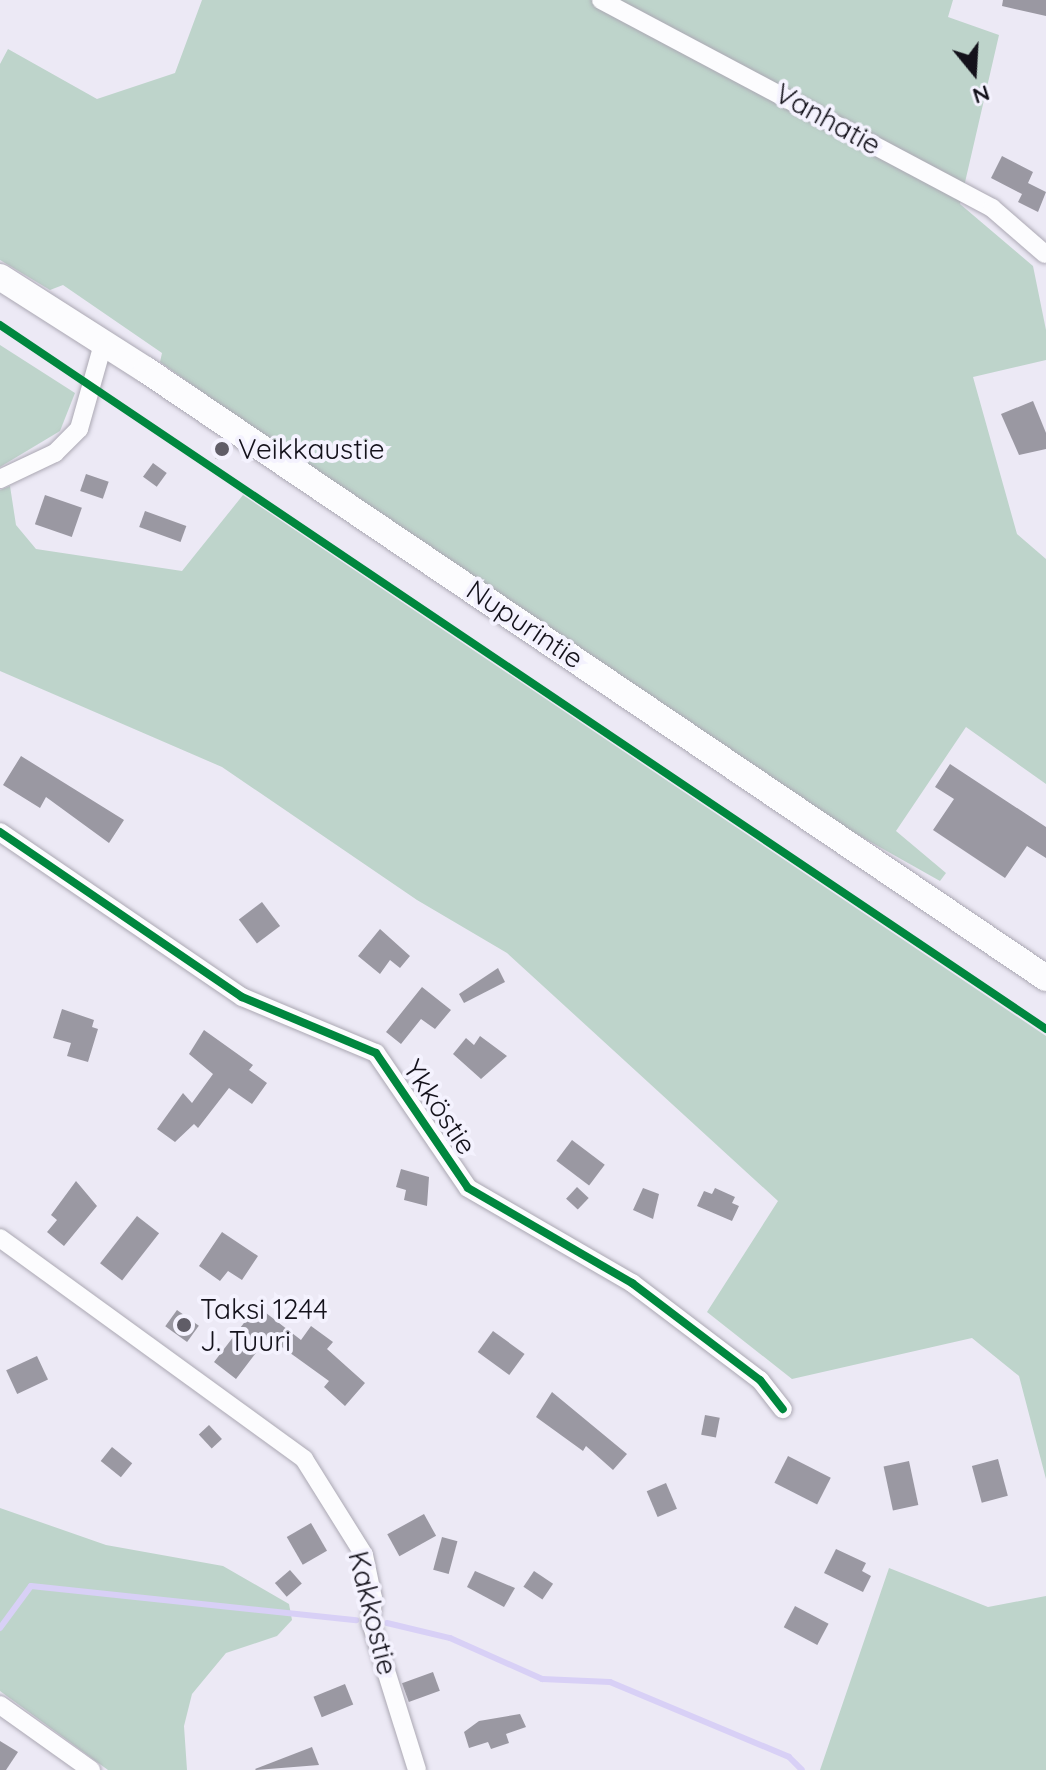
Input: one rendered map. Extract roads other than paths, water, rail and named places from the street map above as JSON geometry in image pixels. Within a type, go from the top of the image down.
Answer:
[{"type":"main road","name":"Nupurintie","points":[[0,277],[1046,978]]},
{"type":"street","name":"Vanhatie","points":[[601,0],[992,208],[1046,254]]},
{"type":"street","points":[[0,479],[55,453],[79,429],[103,344]]},
{"type":"street","name":"Ykköstie","points":[[0,832],[242,997],[376,1053],[468,1188],[632,1283],[760,1380],[783,1409]]},
{"type":"street","name":"Kakkostie","points":[[0,1238],[304,1459],[364,1555],[373,1598],[371,1623],[417,1770]]},
{"type":"street","points":[[0,1705],[91,1770]]},
{"type":"waterway","points":[[0,1628],[31,1586],[356,1620]]},
{"type":"waterway","points":[[387,1623],[450,1638],[542,1679],[610,1682],[789,1757],[802,1770]]},
{"type":"place","name":"Veikkaustie","points":[[222,449]]},
{"type":"place","name":"Taksi 1244 J. Tuuri","points":[[184,1325]]}]
